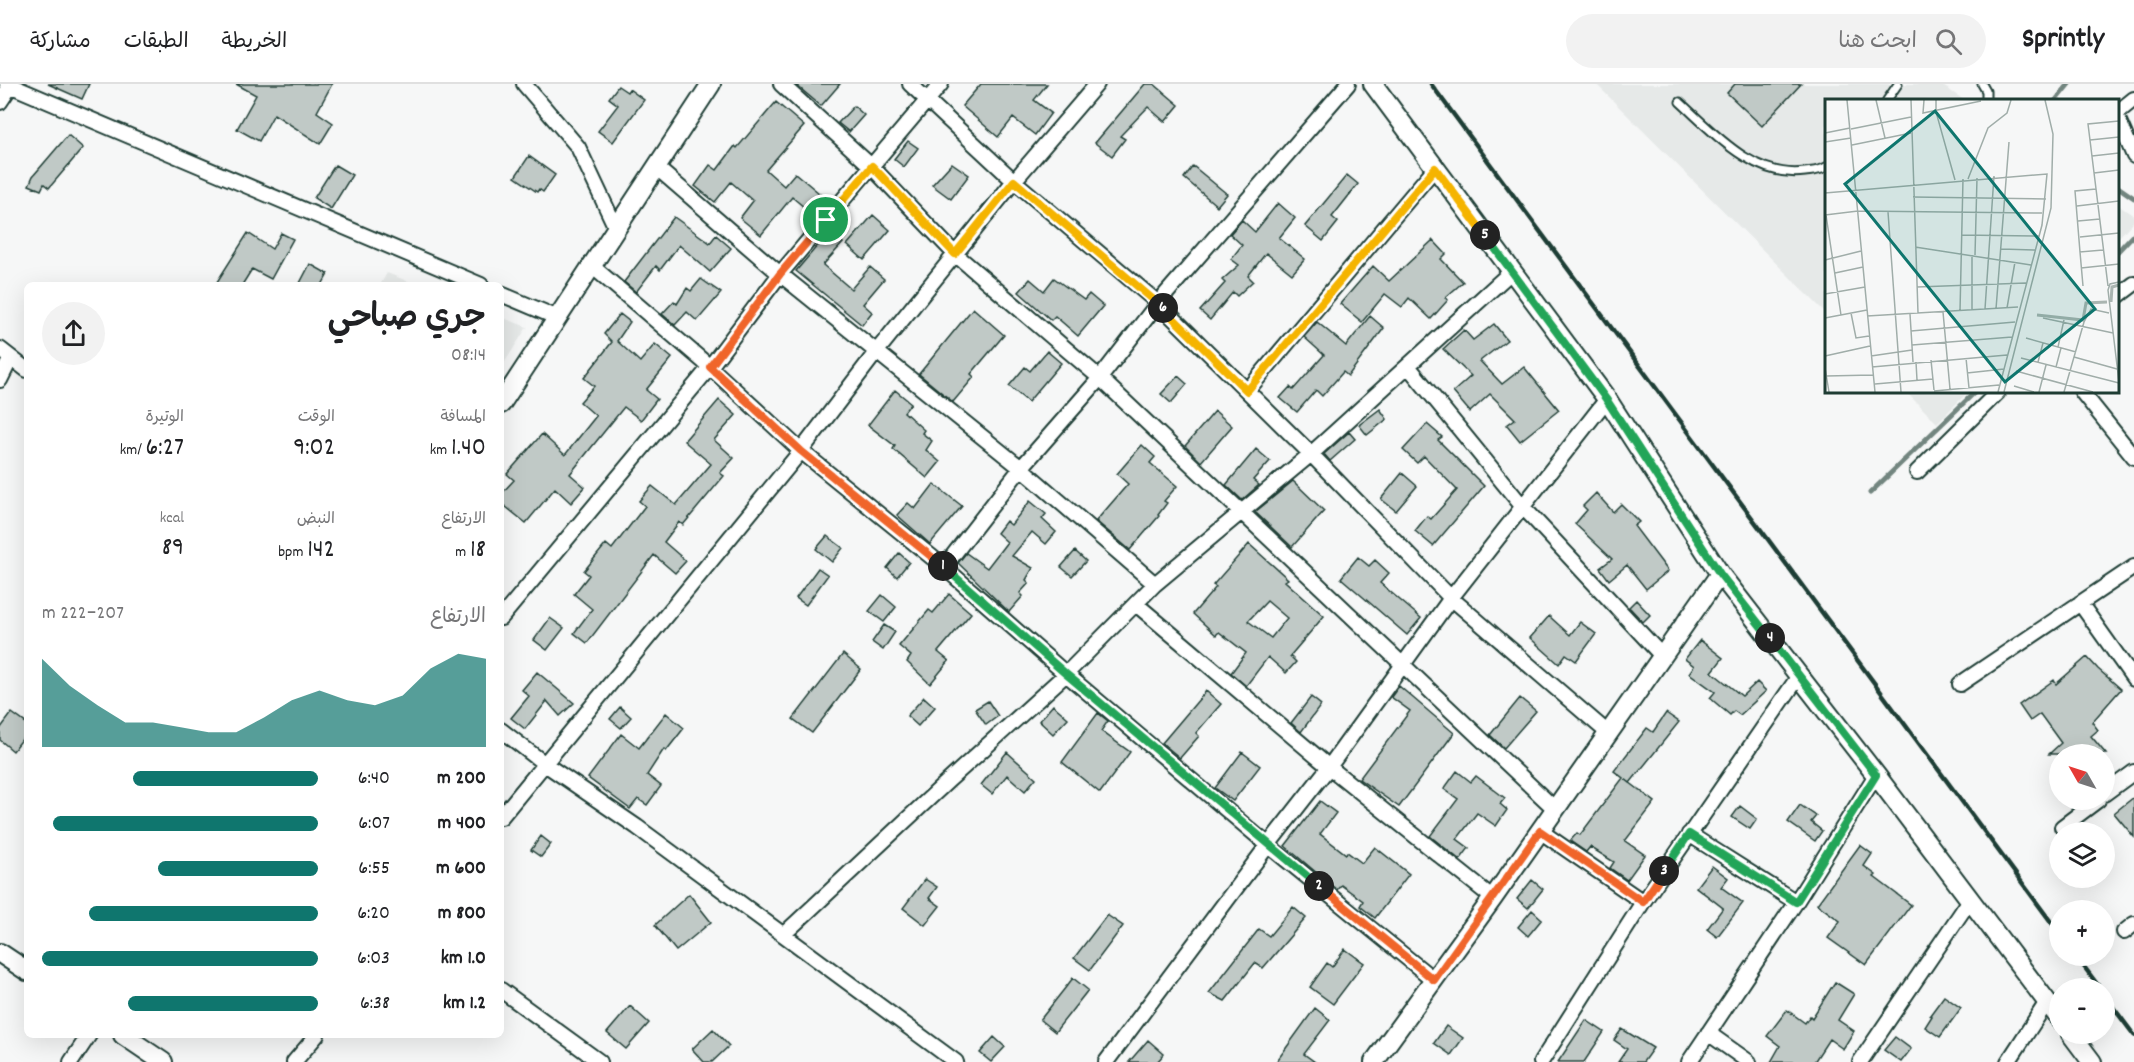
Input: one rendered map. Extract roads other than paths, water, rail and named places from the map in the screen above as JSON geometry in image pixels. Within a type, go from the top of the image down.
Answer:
[{"type":"street","points":[[504,399],[711,84]]},
{"type":"street","points":[[781,84],[872,166],[955,254],[1100,378],[1555,809]]},
{"type":"street","points":[[910,84],[1014,181],[1158,303],[1451,597],[1608,734]]},
{"type":"street","points":[[504,614],[710,367],[780,274],[941,84]]},
{"type":"street","points":[[504,813],[801,451],[877,351],[1014,181],[1097,84]]},
{"type":"street","points":[[944,567],[1021,468],[1100,378],[1158,303],[1348,84]]},
{"type":"street","points":[[1373,84],[1606,399],[1720,574],[1876,775],[2049,1005]]},
{"type":"street","points":[[0,102],[10,85],[474,282]]},
{"type":"street","points":[[528,86],[578,147],[616,228]]},
{"type":"street","points":[[2119,111],[2134,99]]},
{"type":"street","points":[[2119,121],[2134,156]]},
{"type":"street","points":[[656,167],[780,274],[1021,468],[1155,584]]},
{"type":"street","points":[[1247,391],[1435,168]]},
{"type":"street","points":[[592,266],[710,367],[801,451],[944,567],[1268,845],[1434,980]]},
{"type":"street","points":[[784,934],[948,780],[1066,674],[1155,584],[1311,454],[1512,271]]},
{"type":"street","points":[[2119,295],[2134,284]]},
{"type":"street","points":[[504,295],[558,318]]},
{"type":"street","points":[[0,380],[6,353],[24,368]]},
{"type":"street","points":[[1408,366],[1523,507],[1662,656]]},
{"type":"street","points":[[1917,472],[1997,393]]},
{"type":"street","points":[[2083,393],[2134,457]]},
{"type":"street","points":[[1106,1062],[1329,767],[1451,597],[1606,399]]},
{"type":"street","points":[[1960,684],[2134,567]]},
{"type":"street","points":[[1374,1062],[1493,898],[1720,574]]},
{"type":"street","points":[[1136,603],[1329,767],[1493,898]]},
{"type":"street","points":[[2080,603],[2134,679]]},
{"type":"street","points":[[1541,1062],[1643,902],[1799,676]]},
{"type":"street","points":[[504,732],[545,764],[637,826],[956,1062]]},
{"type":"street","points":[[2115,787],[2134,772]]},
{"type":"street","points":[[1689,1062],[1796,902],[1876,775]]},
{"type":"street","points":[[2069,822],[2085,810]]},
{"type":"street","points":[[1540,831],[1643,902]]},
{"type":"street","points":[[1689,834],[1796,902]]},
{"type":"street","points":[[1860,1062],[1970,900]]},
{"type":"street","points":[[0,953],[24,969]]},
{"type":"street","points":[[504,992],[600,1062]]},
{"type":"street","points":[[2008,1062],[2047,1002]]},
{"type":"street","points":[[1708,1034],[1749,1062]]},
{"type":"street","points":[[71,1062],[87,1038]]},
{"type":"street","points":[[127,1038],[163,1062]]},
{"type":"street","points":[[294,1062],[314,1038]]},
{"type":"street","points":[[2078,1044],[2092,1062]]},
{"type":"lane","points":[[1888,99],[1898,84]]},
{"type":"lane","points":[[1982,84],[1986,92],[1986,99]]},
{"type":"lane","points":[[1680,102],[1727,146],[1745,158],[1770,169],[1797,173],[1825,168]]},
{"type":"waterway","points":[[2057,99],[2069,84]]},
{"type":"waterway","points":[[2119,188],[2134,198]]},
{"type":"waterway","points":[[2119,250],[2134,234]]},
{"type":"waterway","points":[[1870,493],[1974,393]]},
{"type":"railway","points":[[1431,84],[2049,919]]},
{"type":"railway","points":[[2084,966],[2092,978]]},
{"type":"railway","points":[[2115,1010],[2134,1035]]}]
